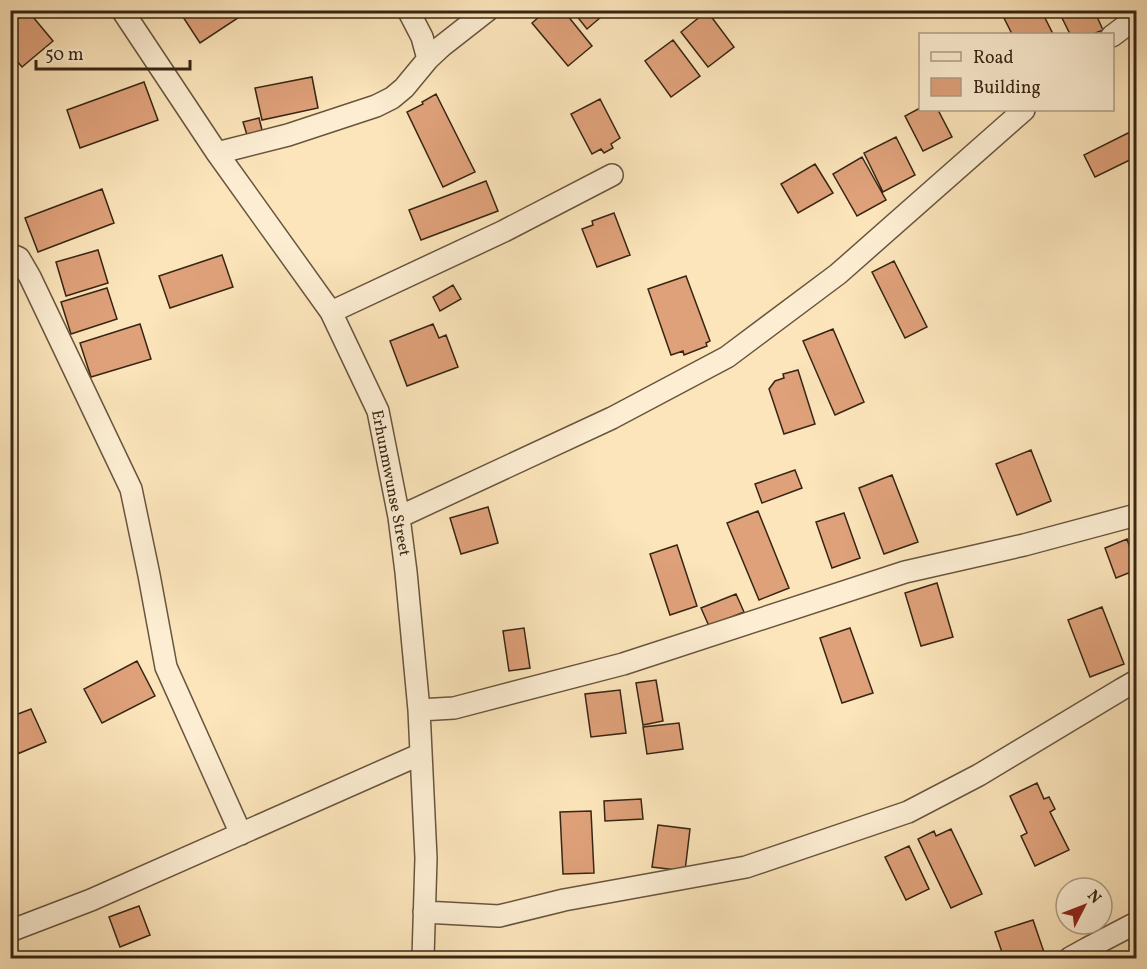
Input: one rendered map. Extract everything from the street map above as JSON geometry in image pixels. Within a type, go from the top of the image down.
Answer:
[{"type":"street","name":"Erhunmwunse Street","points":[[122,10],[217,153],[331,312],[378,411],[399,517],[419,710],[426,858],[423,958]]},
{"type":"street","points":[[408,10],[422,37],[428,59]]},
{"type":"street","points":[[217,153],[288,135],[376,106],[392,98],[442,46],[488,10]]},
{"type":"street","points":[[1114,35],[1137,18]]},
{"type":"street","points":[[399,517],[612,418],[727,357],[838,274],[1023,111]]},
{"type":"street","points":[[331,312],[504,231],[612,175]]},
{"type":"street","points":[[10,254],[19,258],[30,277],[131,489],[166,667],[241,834]]},
{"type":"street","points":[[419,710],[454,708],[623,664],[905,572],[1137,516]]},
{"type":"street","points":[[424,912],[499,916],[564,900],[746,867],[908,812],[979,775],[1137,681]]},
{"type":"street","points":[[10,931],[91,900],[421,754]]},
{"type":"street","points":[[1070,958],[1137,923]]},
{"type":"building","points":[[192,10],[250,10],[200,43],[183,17]]},
{"type":"building","points":[[547,10],[563,10],[592,46],[568,66],[532,23]]},
{"type":"building","points":[[572,10],[609,10],[587,29]]},
{"type":"building","points":[[1000,10],[1041,10],[1052,33],[1012,33]]},
{"type":"building","points":[[1058,10],[1094,10],[1103,30],[1096,33],[1070,33]]},
{"type":"building","points":[[28,11],[53,41],[22,67],[10,53],[10,25]]},
{"type":"building","points":[[707,11],[734,47],[708,67],[681,32]]},
{"type":"building","points":[[673,40],[700,76],[671,97],[645,61]]},
{"type":"building","points":[[312,77],[318,108],[262,120],[255,88]]},
{"type":"building","points":[[144,82],[158,120],[80,148],[67,110]]},
{"type":"building","points":[[436,94],[475,172],[443,187],[407,112]]},
{"type":"building","points":[[600,99],[620,138],[611,144],[613,148],[604,153],[601,149],[592,154],[571,114]]},
{"type":"building","points":[[919,109],[919,111],[939,111],[952,137],[923,151],[905,116]]},
{"type":"building","points":[[259,118],[263,134],[248,138],[243,122]]},
{"type":"building","points":[[1136,129],[1136,157],[1095,177],[1084,155]]},
{"type":"building","points":[[896,137],[915,175],[883,192],[864,153]]},
{"type":"building","points":[[862,157],[886,200],[857,216],[833,174]]},
{"type":"building","points":[[815,164],[833,193],[798,213],[781,184]]},
{"type":"building","points":[[486,181],[498,211],[421,240],[409,210]]},
{"type":"building","points":[[102,189],[114,223],[38,252],[25,218]]},
{"type":"building","points":[[614,213],[630,255],[597,267],[582,229],[593,225],[592,221]]},
{"type":"building","points":[[98,250],[108,283],[66,296],[56,262]]},
{"type":"building","points":[[222,255],[233,287],[170,308],[159,276]]},
{"type":"building","points":[[894,261],[927,327],[905,338],[872,272]]},
{"type":"building","points":[[686,276],[710,341],[706,343],[707,346],[684,355],[683,351],[671,355],[648,289]]},
{"type":"building","points":[[453,285],[461,299],[440,311],[433,297]]},
{"type":"building","points":[[107,288],[117,319],[71,334],[61,302]]},
{"type":"building","points":[[140,324],[151,359],[91,377],[80,343]]},
{"type":"building","points":[[433,324],[439,338],[446,335],[458,367],[407,386],[390,341]]},
{"type":"building","points":[[833,329],[864,402],[835,415],[803,341]]},
{"type":"building","points":[[798,370],[815,424],[784,434],[769,389],[775,381],[784,378],[783,374]]},
{"type":"building","points":[[1031,450],[1051,501],[1017,515],[996,464]]},
{"type":"building","points":[[795,470],[802,488],[762,503],[755,484]]},
{"type":"building","points":[[892,475],[918,542],[884,554],[859,488]]},
{"type":"building","points":[[488,507],[498,543],[461,554],[450,518]]},
{"type":"building","points":[[758,511],[789,588],[759,600],[727,523]]},
{"type":"building","points":[[844,513],[860,558],[832,568],[816,522]]},
{"type":"building","points":[[1127,539],[1136,570],[1116,578],[1105,548]]},
{"type":"building","points":[[677,545],[697,606],[670,615],[650,554]]},
{"type":"building","points":[[937,583],[953,637],[921,646],[905,593]]},
{"type":"building","points":[[736,594],[744,612],[709,626],[701,608]]},
{"type":"building","points":[[1102,607],[1124,664],[1090,677],[1068,620]]},
{"type":"building","points":[[524,628],[530,668],[509,671],[503,631]]},
{"type":"building","points":[[850,628],[873,693],[842,703],[820,638]]},
{"type":"building","points":[[137,661],[155,696],[102,723],[84,689]]},
{"type":"building","points":[[656,680],[663,721],[643,725],[636,683]]},
{"type":"building","points":[[620,690],[626,733],[591,737],[585,694]]},
{"type":"building","points":[[31,709],[46,742],[10,757],[10,717]]},
{"type":"building","points":[[679,723],[683,749],[647,754],[643,727]]},
{"type":"building","points":[[1037,783],[1044,799],[1049,797],[1055,809],[1050,812],[1069,850],[1035,866],[1021,836],[1027,833],[1010,796]]},
{"type":"building","points":[[641,799],[643,819],[605,821],[604,801]]},
{"type":"building","points":[[591,811],[594,873],[563,874],[560,812]]},
{"type":"building","points":[[658,825],[690,829],[685,871],[652,867]]},
{"type":"building","points":[[951,829],[982,894],[951,908],[918,839],[934,831],[936,836]]},
{"type":"building","points":[[909,846],[929,889],[906,900],[885,857]]},
{"type":"building","points":[[139,906],[150,935],[120,947],[109,917]]},
{"type":"building","points":[[1033,920],[1046,958],[1004,958],[995,932]]},
{"type":"building","points":[[1136,950],[1136,958],[1131,958],[1129,954]]}]
